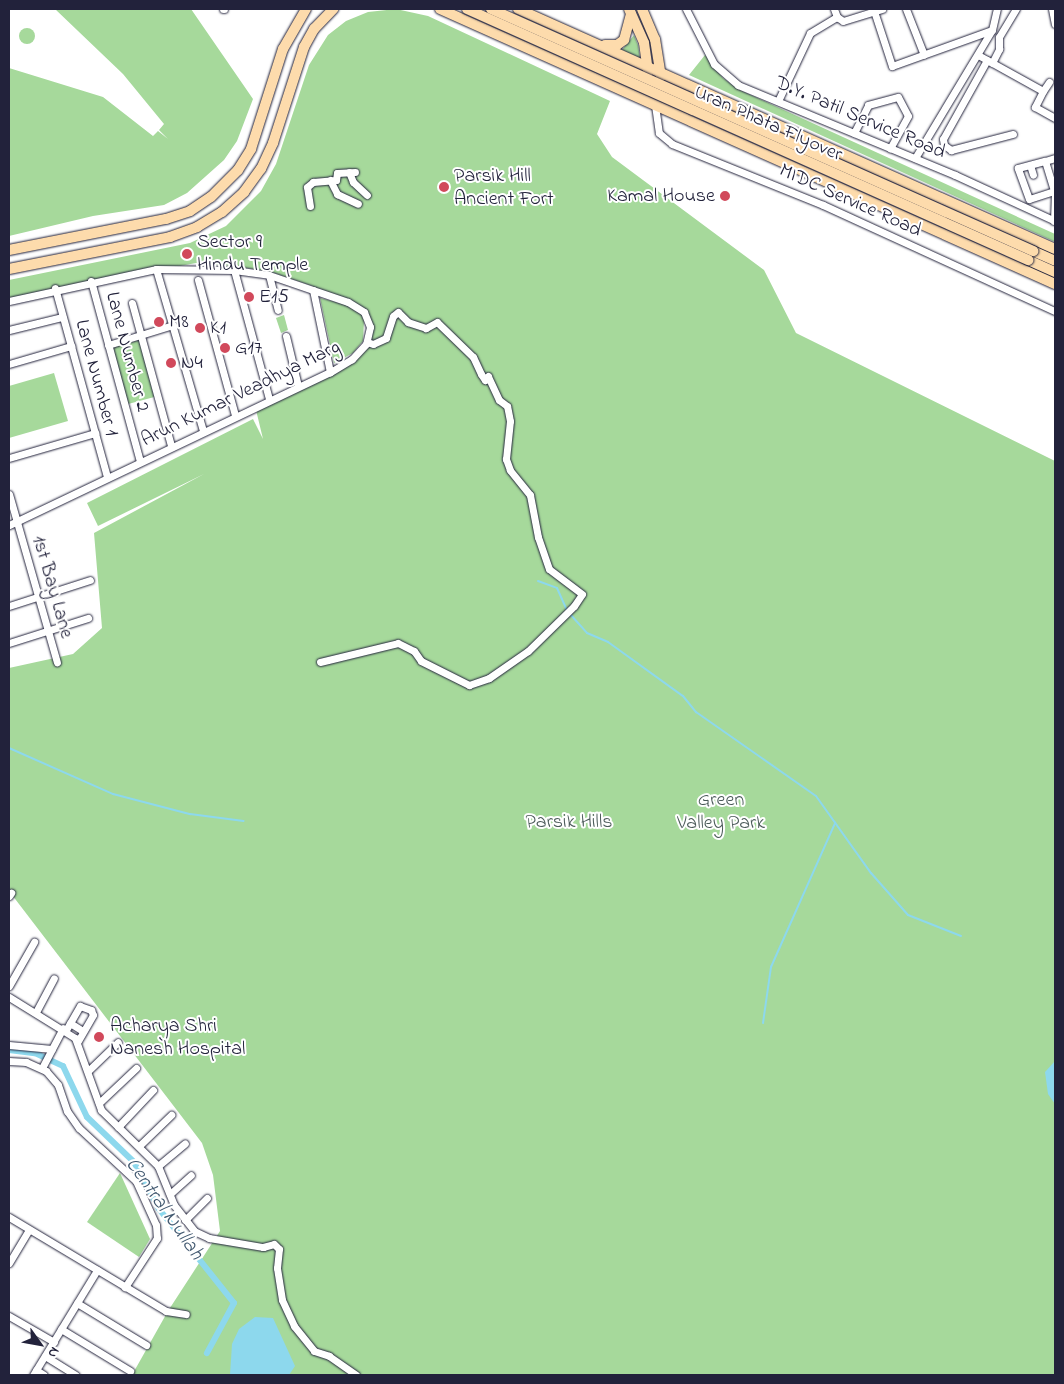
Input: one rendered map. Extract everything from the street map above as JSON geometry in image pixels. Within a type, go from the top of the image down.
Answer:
[{"type":"highway","points":[[9,250],[166,219],[190,211],[211,198],[234,175],[251,149],[283,49],[306,9]]},
{"type":"highway","points":[[294,28],[311,9]]},
{"type":"highway","points":[[9,269],[170,237],[197,227],[222,212],[248,187],[268,156],[308,38],[333,9]]},
{"type":"highway","points":[[308,38],[342,9]]},
{"type":"highway","points":[[440,9],[1055,284]]},
{"type":"highway","name":"Uran Phata Flyover","points":[[466,9],[1031,255],[1055,261]]},
{"type":"highway","name":"Uran Phata Flyover","points":[[491,9],[1031,255],[1055,272]]},
{"type":"highway","points":[[518,9],[1055,249]]},
{"type":"highway","points":[[643,9],[666,66],[682,82]]},
{"type":"highway","points":[[630,11],[644,43],[649,67],[643,100]]},
{"type":"highway","points":[[597,44],[614,46],[622,42],[630,11]]},
{"type":"highway","points":[[655,40],[662,73],[655,105]]},
{"type":"street","name":"D.Y. Patil Service Road","points":[[686,9],[719,70],[738,85],[915,158],[1055,221]]},
{"type":"street","points":[[834,9],[837,17],[843,21],[882,9]]},
{"type":"street","points":[[906,9],[924,55]]},
{"type":"street","points":[[915,158],[992,30],[997,9]]},
{"type":"street","points":[[1013,134],[951,150],[944,145],[943,139],[989,61],[999,49],[999,37],[1016,9]]},
{"type":"street","points":[[1052,9],[1055,24]]},
{"type":"street","points":[[874,11],[892,66],[992,30]]},
{"type":"street","points":[[778,101],[806,36],[837,17]]},
{"type":"street","points":[[978,55],[1043,92]]},
{"type":"street","points":[[1049,82],[1036,107],[1055,118]]},
{"type":"street","points":[[854,133],[868,105],[898,97],[908,116],[890,148]]},
{"type":"street","points":[[643,100],[655,118]]},
{"type":"street","name":"MIDC Service Road","points":[[655,105],[655,118],[659,133],[672,144],[823,205],[1055,312]]},
{"type":"street","points":[[1055,158],[1018,168],[1027,198],[1039,194],[1055,193]]},
{"type":"street","points":[[1045,161],[1055,193],[1055,221]]},
{"type":"street","points":[[1030,164],[1033,175]]},
{"type":"street","points":[[310,206],[307,187],[313,182],[336,180],[337,173],[352,172],[353,182],[367,196]]},
{"type":"street","points":[[330,180],[337,194],[358,204]]},
{"type":"street","points":[[156,269],[204,431]]},
{"type":"street","name":"Arun Kumar Veadhya Marg","points":[[9,301],[55,288],[156,269],[234,270],[269,275],[313,290],[364,312],[370,327],[366,342],[352,359],[330,372],[235,415],[9,525]]},
{"type":"street","points":[[234,270],[269,399]]},
{"type":"street","points":[[269,275],[278,310]]},
{"type":"street","points":[[198,280],[235,415]]},
{"type":"street","name":"Lane Number 2","points":[[91,281],[140,461]]},
{"type":"street","name":"Lane Number 1","points":[[55,288],[107,477]]},
{"type":"street","points":[[313,290],[330,372]]},
{"type":"street","points":[[132,303],[171,446]]},
{"type":"street","points":[[320,662],[398,643],[414,651],[421,660],[469,685],[489,678],[508,666],[566,614],[582,594],[549,569],[538,537],[530,495],[510,470],[506,459],[504,450],[510,421],[507,406],[499,400],[488,376],[484,380],[473,357],[437,322],[426,328],[408,322],[398,312],[393,316],[386,338],[373,344],[366,342]]},
{"type":"street","points":[[9,330],[62,317]]},
{"type":"street","points":[[108,345],[173,326]]},
{"type":"street","points":[[286,336],[298,386]]},
{"type":"street","points":[[9,364],[70,346]]},
{"type":"street","points":[[9,458],[94,434]]},
{"type":"street","name":"1st Bay Lane","points":[[9,494],[57,662]]},
{"type":"street","points":[[9,606],[90,580]]},
{"type":"street","points":[[9,643],[88,618]]},
{"type":"street","points":[[9,986],[34,942]]},
{"type":"street","points":[[36,1012],[54,978]]},
{"type":"street","points":[[9,997],[67,1027],[83,1031]]},
{"type":"street","points":[[43,1066],[80,1006],[84,1006],[93,1015],[78,1041]]},
{"type":"street","points":[[67,1027],[78,1041],[99,1103],[118,1126],[158,1166],[170,1194],[186,1220],[201,1236],[263,1247],[274,1244],[279,1249],[277,1268],[282,1300],[294,1326],[314,1351],[329,1356],[356,1375]]},
{"type":"street","points":[[89,1070],[118,1042]]},
{"type":"street","points":[[9,1045],[52,1049]]},
{"type":"street","points":[[9,1061],[43,1066],[58,1085],[67,1111],[79,1128],[136,1181],[156,1225],[155,1243],[125,1287]]},
{"type":"street","points":[[99,1103],[136,1068]]},
{"type":"street","points":[[118,1126],[154,1090]]},
{"type":"street","points":[[139,1146],[171,1115]]},
{"type":"street","points":[[158,1166],[185,1144]]},
{"type":"street","points":[[170,1194],[191,1175]]},
{"type":"street","points":[[186,1220],[208,1198]]},
{"type":"street","points":[[9,1217],[166,1311],[186,1314]]},
{"type":"street","points":[[9,1263],[29,1230]]},
{"type":"street","points":[[44,1375],[35,1373],[97,1270]]},
{"type":"street","points":[[77,1303],[146,1345]]},
{"type":"street","points":[[9,1316],[54,1342]]},
{"type":"street","points":[[61,1329],[130,1372]]},
{"type":"street","points":[[45,1356],[76,1375]]},
{"type":"green space","points":[[55,9],[191,9],[253,99],[237,141],[224,160],[187,193],[164,205],[93,216],[9,236],[9,68],[103,97],[153,136],[158,131],[168,139],[159,130],[164,124],[123,74]]},
{"type":"green space","name":"Parsik Hills","points":[[396,9],[428,16],[610,101],[597,134],[612,157],[764,270],[796,333],[1055,461],[1055,1375],[132,1375],[168,1311],[220,1231],[213,1175],[202,1143],[9,891],[9,668],[73,654],[102,628],[94,533],[204,474],[98,526],[87,503],[253,419],[263,439],[256,410],[354,361],[369,345],[373,329],[364,321],[363,341],[353,353],[334,363],[320,298],[340,303],[312,286],[271,272],[234,266],[196,263],[9,298],[9,280],[190,243],[226,226],[261,191],[276,164],[309,65],[328,35],[346,21],[368,12]]},
{"type":"green space","points":[[24,28],[30,28],[35,33],[33,42],[24,44],[19,39],[19,33]]},
{"type":"green space","points":[[634,35],[638,45],[640,58],[622,50]]},
{"type":"green space","points":[[705,55],[723,78],[738,89],[1055,234],[1055,242],[689,75]]},
{"type":"green space","points":[[284,315],[288,330],[281,333],[276,318]]},
{"type":"green space","points":[[139,340],[154,397],[128,404],[113,347]]},
{"type":"green space","points":[[54,373],[68,421],[9,438],[9,386]]},
{"type":"green space","points":[[120,1173],[150,1239],[139,1257],[87,1222]]},
{"type":"water","points":[[1055,1061],[1055,1104],[1048,1094],[1045,1072]]},
{"type":"water","points":[[255,1317],[273,1318],[295,1366],[289,1375],[230,1375],[232,1344],[239,1329]]},
{"type":"waterway","points":[[538,581],[557,588],[567,610]]},
{"type":"waterway","points":[[570,614],[587,633],[608,642],[683,696],[696,712],[816,796],[871,873],[908,915],[961,936]]},
{"type":"waterway","points":[[9,748],[113,794],[190,814],[244,821]]},
{"type":"waterway","points":[[763,1023],[771,967],[835,823]]},
{"type":"waterway","name":"Central Nullah","points":[[9,1050],[35,1053],[63,1066],[87,1117],[134,1162],[159,1209],[234,1303],[207,1353]]},
{"type":"place","name":"Parsik Hill Ancient Fort","points":[[444,187]]},
{"type":"place","name":"Kamal House","points":[[725,196]]},
{"type":"place","name":"Sector 9 Hindu Temple","points":[[187,254]]},
{"type":"place","name":"E15","points":[[249,297]]},
{"type":"place","name":"M8","points":[[159,322]]},
{"type":"place","name":"K1","points":[[200,328]]},
{"type":"place","name":"G17","points":[[225,348]]},
{"type":"place","name":"N4","points":[[171,363]]},
{"type":"place","name":"Acharya Shri Nanesh Hospital","points":[[99,1037]]},
{"type":"park label","name":"Green Valley Park","points":[[721,812]]}]
